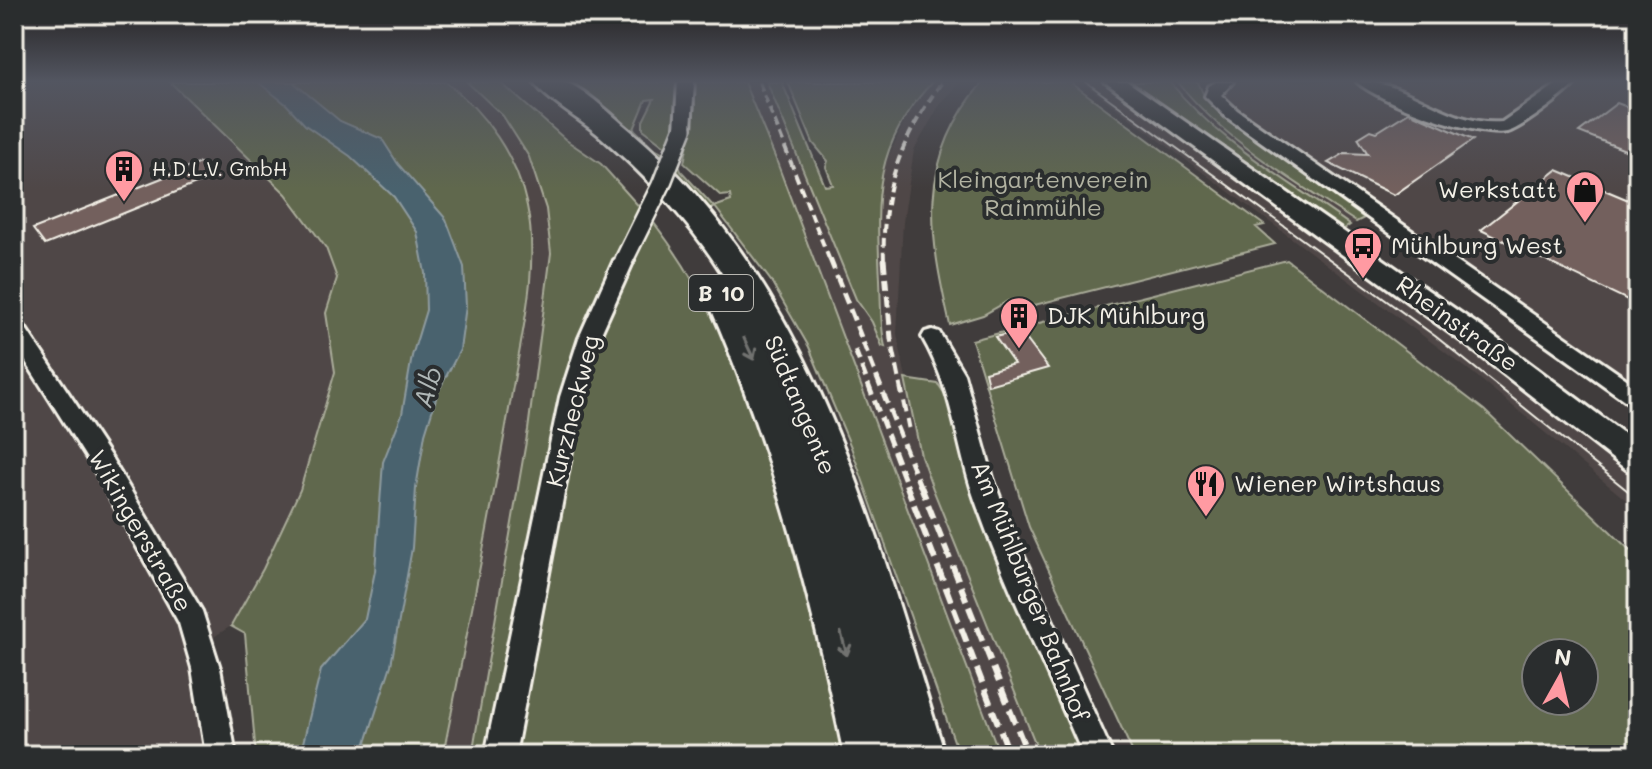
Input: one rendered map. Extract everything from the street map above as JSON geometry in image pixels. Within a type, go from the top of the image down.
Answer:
[{"type":"highway","name":"Südtangente","points":[[566,118],[652,196],[687,239],[720,290],[751,353],[791,461],[824,569],[872,755]]},
{"type":"highway","name":"Südtangente","points":[[596,118],[670,186],[705,225],[737,271],[773,336],[799,392],[854,543],[917,755]]},
{"type":"main road","name":"Rheinstraße","points":[[1166,118],[1459,325],[1638,461]]},
{"type":"street","name":"Kurzheckweg","points":[[500,755],[571,397],[589,338],[661,185],[683,129],[684,118]]},
{"type":"street","points":[[1238,118],[1638,398]]},
{"type":"street","points":[[1450,118],[1494,130],[1506,127],[1519,118]]},
{"type":"street","name":"Wikingerstraße","points":[[14,326],[104,466],[192,620],[206,668],[221,755]]},
{"type":"street","name":"Am Mühlburger Bahnhof","points":[[932,337],[940,347],[960,399],[986,496],[1098,755]]},
{"type":"shaded area","points":[[14,118],[207,118],[286,194],[326,248],[337,278],[326,313],[335,372],[300,490],[263,570],[231,626],[201,645],[221,755],[14,755]]},
{"type":"shaded area","points":[[481,118],[502,118],[513,129],[535,171],[546,209],[551,253],[528,430],[472,755],[443,755],[530,277],[531,242],[527,206],[519,177],[507,152]]},
{"type":"shaded area","points":[[759,118],[782,118],[856,299],[872,322],[882,346],[885,346],[878,239],[877,193],[880,175],[906,118],[932,118],[914,150],[903,222],[897,334],[922,456],[1040,755],[1000,755]]},
{"type":"shaded area","points":[[1129,118],[1151,118],[1493,363],[1638,481],[1638,510],[1473,373]]},
{"type":"shaded area","points":[[1202,118],[1215,118],[1356,222],[1350,225],[1264,166]]},
{"type":"shaded area","points":[[1254,118],[1638,118],[1638,391]]},
{"type":"green space","points":[[207,118],[483,118],[507,153],[522,188],[530,230],[528,302],[443,755],[256,755],[245,634],[231,626],[263,569],[300,490],[335,372],[326,313],[337,278],[326,248],[286,194]]},
{"type":"green space","points":[[504,118],[541,118],[601,164],[643,211],[605,281],[490,755],[472,755],[528,430],[551,253],[546,209],[529,157]]},
{"type":"green space","points":[[613,118],[639,118],[634,129],[654,148],[677,160],[681,171],[714,207],[731,201],[730,195],[721,196],[684,163],[693,118],[759,118],[1000,755],[959,755],[851,447],[809,347],[771,281],[715,207],[710,209],[643,141]]},
{"type":"green space","points":[[645,118],[679,118],[669,149],[643,129]]},
{"type":"green space","points":[[782,118],[797,118],[825,186],[833,185],[826,167],[828,161],[813,143],[803,118],[905,118],[889,151],[879,197],[881,313],[885,347],[856,299]]},
{"type":"green space","name":"Kleingartenverein Rainmühle","points":[[958,118],[1119,118],[1264,225],[1256,227],[1275,244],[1019,309],[1008,301],[983,315],[950,325],[934,229],[938,169]]},
{"type":"green space","points":[[1177,118],[1204,118],[1255,159],[1350,225],[1344,229],[1219,143],[1342,231]]},
{"type":"green space","points":[[1211,118],[1227,118],[1364,218],[1356,222],[1261,159]]},
{"type":"green space","points":[[654,223],[692,279],[724,342],[752,408],[796,549],[845,755],[513,755],[578,400],[596,339],[641,243]]},
{"type":"green space","points":[[1287,260],[1484,410],[1638,558],[1638,755],[1134,755],[1029,527],[972,340]]},
{"type":"green space","points":[[905,379],[938,384],[951,403],[1023,616],[1082,755],[1040,755],[921,456]]},
{"type":"water","name":"Alb","points":[[299,118],[336,118],[382,139],[398,164],[446,219],[464,267],[466,306],[460,350],[438,392],[425,434],[416,488],[412,548],[391,665],[362,755],[300,755],[321,670],[365,619],[375,571],[383,462],[402,414],[412,356],[426,310],[425,273],[417,232],[394,197],[350,156]]},
{"type":"building","points":[[1400,118],[1422,118],[1473,140],[1394,195],[1328,163],[1345,153],[1368,154],[1358,138],[1371,130],[1377,132]]},
{"type":"building","points":[[1597,118],[1638,118],[1638,155],[1579,132]]},
{"type":"building","name":"H.D.L.V. GmbH","points":[[200,163],[213,177],[45,245],[33,229]]},
{"type":"building","name":"Werkstatt","points":[[1557,170],[1638,204],[1638,305],[1481,230]]},
{"type":"building","name":"DJK Mühlburg","points":[[1020,331],[1048,368],[988,385],[985,372],[1014,364],[995,337]]},
{"type":"tram line","points":[[1135,118],[1435,336],[1638,499]]},
{"type":"railway","points":[[773,118],[830,261]]},
{"type":"railway","points":[[884,259],[890,188],[896,166],[919,118]]},
{"type":"railway","points":[[830,259],[920,486]]},
{"type":"railway","points":[[884,259],[891,339],[909,428]]},
{"type":"railway","points":[[855,350],[907,486]]},
{"type":"railway","points":[[906,484],[1010,755]]},
{"type":"railway","points":[[920,484],[1028,755]]},
{"type":"place","name":"H.D.L.V. GmbH","points":[[124,203]]},
{"type":"place","name":"Werkstatt","points":[[1585,224]]},
{"type":"place","name":"Mühlburg West","points":[[1363,280]]},
{"type":"place","name":"DJK Mühlburg","points":[[1019,350]]},
{"type":"place","name":"Wiener Wirtshaus","points":[[1206,518]]}]
